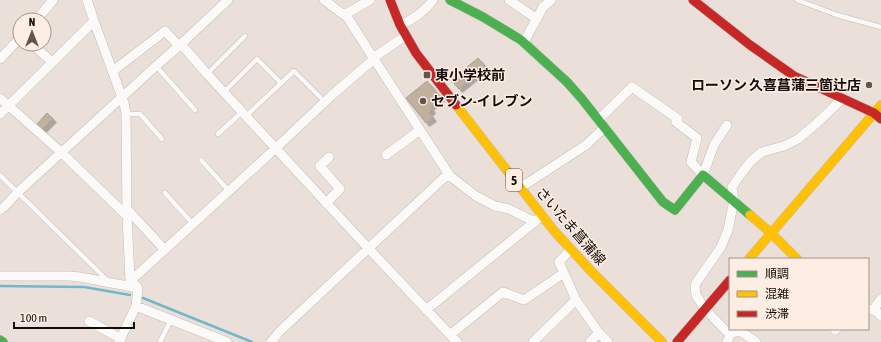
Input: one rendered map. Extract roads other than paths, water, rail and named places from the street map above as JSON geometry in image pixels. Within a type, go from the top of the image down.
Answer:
[{"type":"street","points":[[43,12],[53,0]]},
{"type":"street","points":[[0,210],[228,0]]},
{"type":"street","points":[[324,0],[348,18],[448,174],[476,196],[495,206],[539,219]]},
{"type":"street","points":[[344,15],[370,0]]},
{"type":"street","name":"さいたま菖蒲線","points":[[390,0],[405,36],[416,53],[520,188],[539,219],[571,249],[662,342]]},
{"type":"street","points":[[400,25],[419,14],[433,0]]},
{"type":"street","points":[[450,0],[483,17],[524,42],[567,82],[663,202],[675,210],[704,176],[714,145],[727,125]]},
{"type":"street","points":[[509,0],[537,19]]},
{"type":"street","points":[[524,42],[544,7],[551,0]]},
{"type":"street","points":[[693,0],[750,45],[794,76],[878,116]]},
{"type":"street","points":[[89,321],[122,341],[137,304],[138,289],[130,279],[127,213],[126,114],[122,97],[94,21],[90,2]]},
{"type":"street","points":[[0,114],[94,21]]},
{"type":"street","points":[[113,71],[165,31],[224,92],[453,339],[503,292],[524,300],[564,273]]},
{"type":"street","points":[[130,279],[137,275],[165,250],[374,58],[405,36]]},
{"type":"street","points":[[0,59],[12,46]]},
{"type":"street","points":[[41,52],[52,62]]},
{"type":"street","points":[[520,188],[586,145],[601,124],[632,87],[678,119],[676,122],[697,138],[691,162],[704,176],[771,233],[796,258]]},
{"type":"street","points":[[0,98],[62,153],[165,250]]},
{"type":"street","points":[[756,342],[740,331],[731,333],[726,331],[705,309],[696,295],[696,283],[721,247],[728,230],[734,200],[732,187],[751,161],[762,152],[784,146],[798,138],[816,124],[842,99]]},
{"type":"street","points":[[749,258],[878,116],[881,105]]},
{"type":"street","points":[[386,155],[420,130]]},
{"type":"street","points":[[326,203],[340,189],[320,166],[329,157]]},
{"type":"street","points":[[271,342],[280,331],[448,174]]},
{"type":"street","points":[[426,310],[539,219]]},
{"type":"street","points":[[571,249],[559,262],[576,300],[599,333],[608,342]]},
{"type":"street","points":[[0,276],[80,277],[138,289]]},
{"type":"street","points":[[676,342],[729,281]]},
{"type":"street","points":[[881,299],[871,310],[876,311],[881,316]]},
{"type":"street","points":[[537,341],[576,300]]},
{"type":"street","points":[[137,304],[171,320],[227,342]]},
{"type":"street","points":[[590,342],[599,333]]},
{"type":"street","points":[[727,342],[731,333]]},
{"type":"street","points":[[0,340],[4,342]]},
{"type":"lane","points":[[797,0],[837,15],[881,27]]},
{"type":"lane","points":[[206,74],[245,36]]},
{"type":"lane","points":[[224,92],[257,59],[281,83]]},
{"type":"lane","points":[[156,66],[195,110]]},
{"type":"lane","points":[[218,134],[294,71],[325,102]]},
{"type":"lane","points":[[126,114],[140,114],[162,138]]},
{"type":"lane","points":[[201,160],[229,191]]},
{"type":"lane","points":[[0,175],[111,284]]},
{"type":"lane","points":[[165,192],[193,224]]},
{"type":"lane","points":[[160,342],[171,320]]},
{"type":"waterway","points":[[0,286],[84,287],[130,295]]},
{"type":"waterway","points":[[143,298],[252,342]]},
{"type":"place","name":"東小学校前","points":[[427,75]]},
{"type":"place","name":"ローソン 久喜菖蒲三箇辻店","points":[[869,85]]},
{"type":"place","name":"セブン-イレブン","points":[[423,101]]}]
